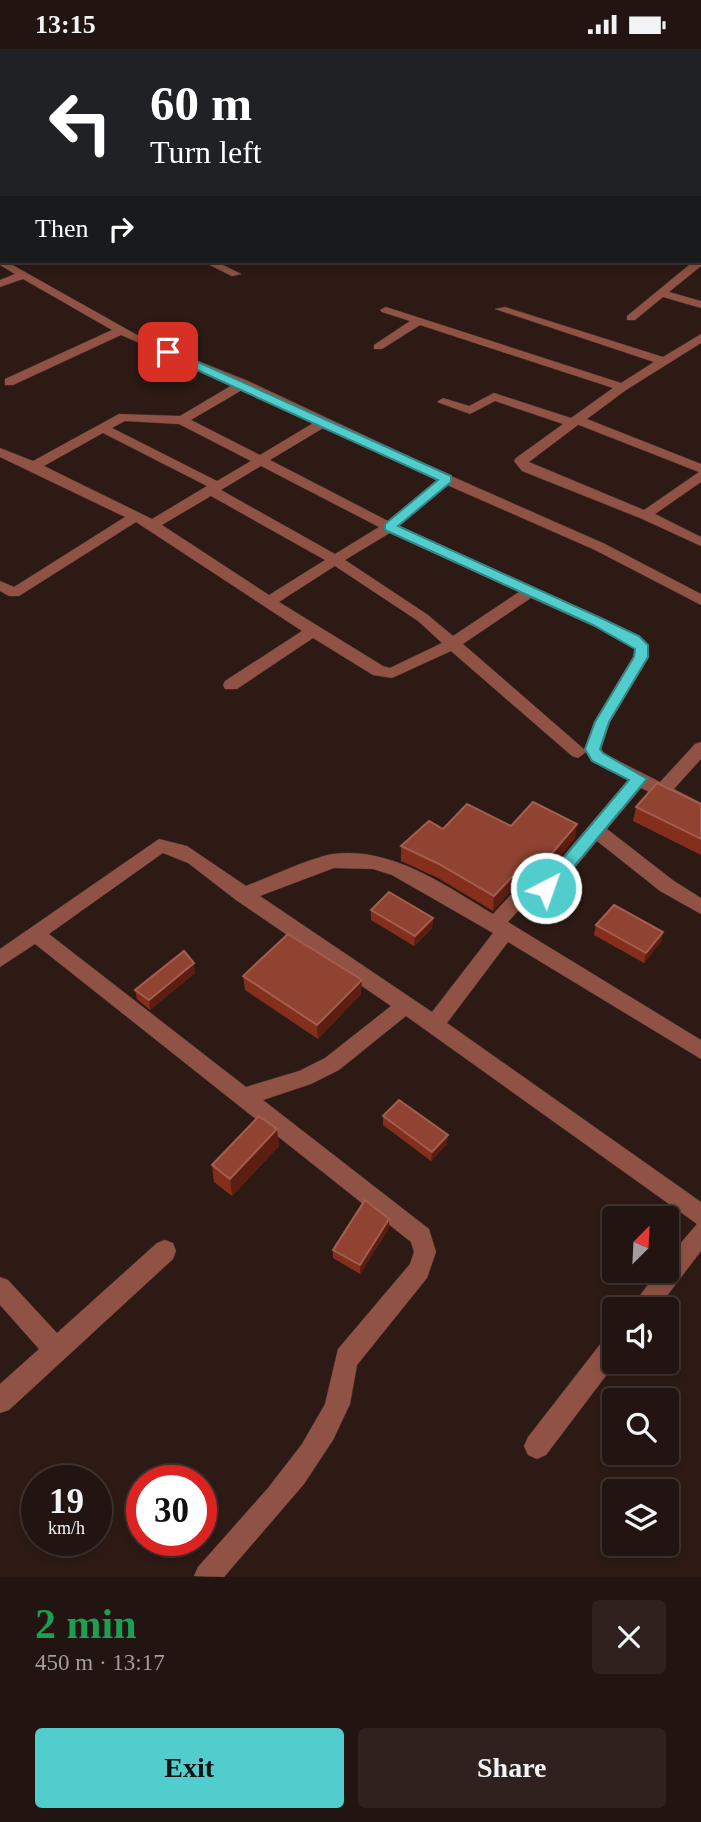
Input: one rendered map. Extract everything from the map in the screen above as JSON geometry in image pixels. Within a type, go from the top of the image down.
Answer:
[{"type":"street","points":[[3,263],[121,330],[600,547],[701,600]]},
{"type":"street","points":[[211,263],[236,274]]},
{"type":"street","points":[[631,319],[696,263]]},
{"type":"street","points":[[0,284],[23,275]]},
{"type":"street","points":[[661,293],[701,305]]},
{"type":"street","points":[[501,309],[664,361]]},
{"type":"street","points":[[386,310],[622,387]]},
{"type":"street","points":[[378,347],[418,321]]},
{"type":"street","points":[[9,382],[121,330]]},
{"type":"street","points":[[701,338],[622,387],[523,458],[522,464],[645,515],[701,542]]},
{"type":"street","points":[[182,420],[244,384]]},
{"type":"street","points":[[443,402],[470,410],[487,399],[501,398],[575,421],[701,469]]},
{"type":"street","points":[[34,466],[102,428],[132,415],[182,420],[389,527],[634,639],[643,648],[641,657],[602,722],[593,749],[597,757],[701,811]]},
{"type":"street","points":[[152,525],[323,423]]},
{"type":"street","points":[[102,428],[214,488],[337,561],[423,618],[578,752]]},
{"type":"street","points":[[0,451],[152,525],[367,666],[392,673],[452,644],[531,591]]},
{"type":"street","points":[[645,515],[701,476]]},
{"type":"street","points":[[268,602],[389,527],[446,479]]},
{"type":"street","points":[[0,585],[14,593],[136,516]]},
{"type":"street","points":[[232,685],[313,631]]},
{"type":"street","points":[[662,791],[701,748]]},
{"type":"street","points":[[505,931],[496,923],[597,831],[639,779]]},
{"type":"street","points":[[597,831],[667,886],[701,907]]},
{"type":"street","points":[[0,959],[159,846],[167,844],[177,847],[243,895],[435,1023],[701,1215]]},
{"type":"street","points":[[243,895],[316,865],[351,859],[398,870],[505,931],[701,1050]]},
{"type":"street","points":[[435,1023],[505,931]]},
{"type":"street","points":[[35,934],[401,1217],[421,1236],[425,1252],[419,1270],[347,1358],[340,1375],[336,1409],[297,1471],[207,1576]]},
{"type":"street","points":[[245,1096],[304,1078],[332,1065],[407,1004]]},
{"type":"street","points":[[651,1297],[701,1233]]},
{"type":"street","points":[[0,1401],[165,1251]]},
{"type":"street","points":[[0,1288],[57,1350]]},
{"type":"street","points":[[537,1446],[602,1362]]},
{"type":"building","points":[[657,783],[701,804],[701,839],[636,807]]},
{"type":"building","points":[[533,802],[577,824],[548,858],[541,855],[528,860],[494,896],[439,864],[401,846],[429,821],[443,829],[467,804],[511,826]]},
{"type":"building","points":[[389,892],[433,918],[415,936],[371,910]]},
{"type":"building","points":[[614,905],[663,932],[646,953],[596,925]]},
{"type":"building","points":[[288,934],[362,980],[317,1025],[243,976]]},
{"type":"building","points":[[184,951],[194,963],[149,1000],[135,990]]},
{"type":"building","points":[[399,1100],[448,1135],[432,1152],[383,1116]]},
{"type":"building","points":[[259,1116],[277,1129],[230,1179],[212,1165]]},
{"type":"building","points":[[365,1200],[389,1219],[360,1265],[333,1250]]},
{"type":"route","points":[[168,352],[244,384],[307,416],[446,479],[389,527],[634,639],[643,648],[641,657],[602,722],[593,749],[597,757],[639,779],[546,888]]}]
